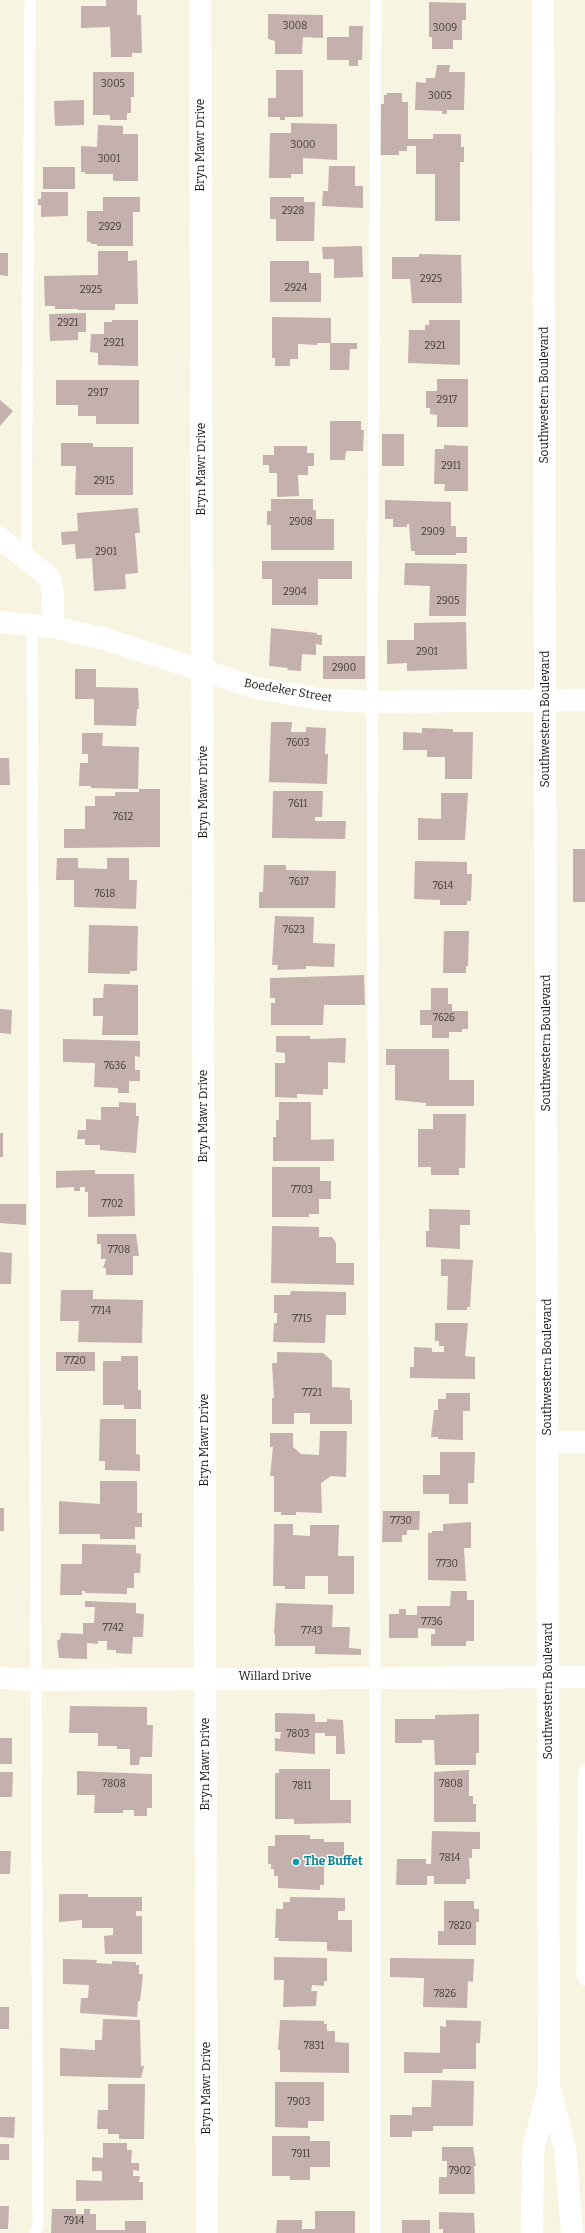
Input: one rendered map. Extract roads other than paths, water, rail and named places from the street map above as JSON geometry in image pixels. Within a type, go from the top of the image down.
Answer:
[{"type":"street","name":"Bryn Mawr Drive","points":[[200,0],[207,2233]]},
{"type":"street","name":"Southwestern Boulevard","points":[[532,2233],[533,2151],[549,2086],[543,0]]},
{"type":"street","points":[[0,538],[49,577],[53,593],[43,626]]},
{"type":"street","name":"Boedeker Street","points":[[0,622],[43,626],[160,655],[203,672],[257,688],[318,699],[372,702],[546,702],[585,700]]},
{"type":"street","points":[[548,1442],[585,1442]]},
{"type":"street","name":"Willard Drive","points":[[0,1678],[36,1680],[585,1677]]},
{"type":"street","name":"Southwestern Boulevard","points":[[549,2086],[565,2148],[572,2233]]},
{"type":"lane","points":[[26,559],[30,0]]},
{"type":"lane","points":[[374,2233],[375,1677],[372,702],[376,0]]},
{"type":"lane","points":[[35,2233],[38,2226],[36,1680],[43,626]]},
{"type":"lane","points":[[585,1770],[583,1777],[582,1943],[582,1974],[585,1980]]},
{"type":"place","name":"The Buffet","points":[[296,1862]]}]
